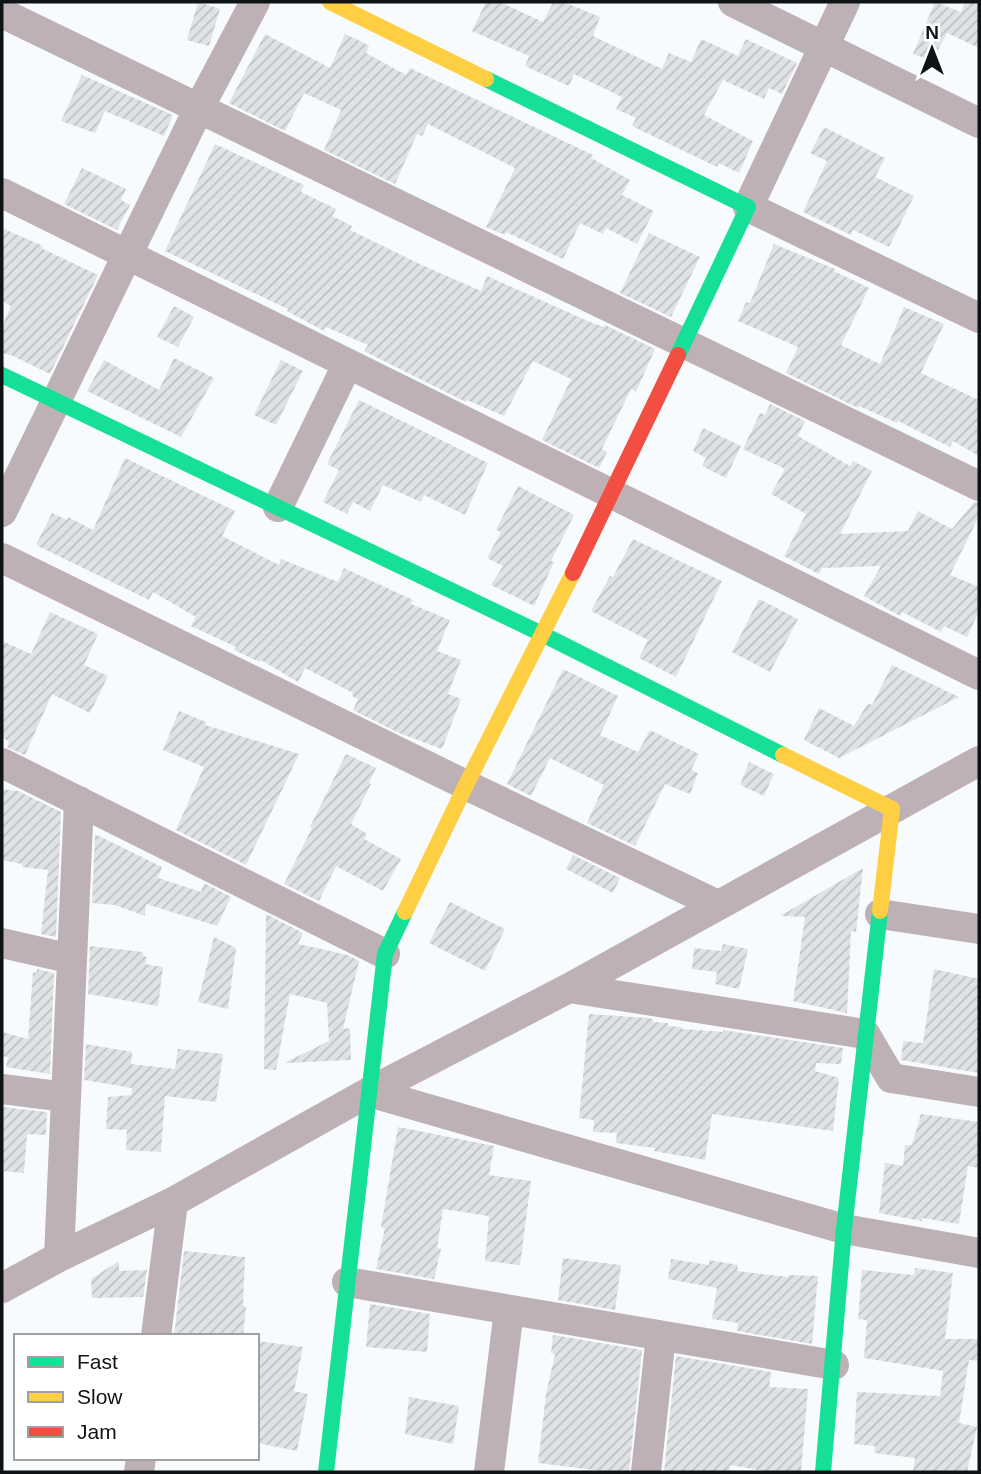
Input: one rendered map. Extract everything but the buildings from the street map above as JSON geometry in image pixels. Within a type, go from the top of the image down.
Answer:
[{"type":"street","points":[[2,512],[199,108],[255,2]]},
{"type":"street","points":[[330,2],[979,318]]},
{"type":"street","points":[[733,2],[979,123]]},
{"type":"street","points":[[326,1472],[384,954],[466,785],[544,635],[845,2]]},
{"type":"street","points":[[2,13],[979,486]]},
{"type":"street","points":[[2,193],[979,676]]},
{"type":"street","points":[[278,507],[347,365]]},
{"type":"street","points":[[2,375],[544,635],[892,809]]},
{"type":"street","points":[[2,558],[718,905]]},
{"type":"street","points":[[2,1288],[173,1202],[369,1092],[569,988],[979,761]]},
{"type":"street","points":[[2,763],[384,954]]},
{"type":"street","points":[[59,1257],[79,801]]},
{"type":"street","points":[[823,1472],[844,1229],[892,809]]},
{"type":"street","points":[[880,914],[979,929]]},
{"type":"street","points":[[2,943],[72,959]]},
{"type":"street","points":[[569,988],[865,1034]]},
{"type":"street","points":[[865,1034],[891,1078],[979,1092]]},
{"type":"street","points":[[2,1089],[66,1097]]},
{"type":"street","points":[[369,1092],[844,1229],[979,1253]]},
{"type":"street","points":[[156,1334],[173,1202]]},
{"type":"street","points":[[347,1282],[834,1366]]},
{"type":"street","points":[[489,1472],[509,1310]]},
{"type":"street","points":[[646,1472],[660,1336]]},
{"type":"traffic: fast","points":[[486,79],[748,207],[678,355]]},
{"type":"traffic: fast","points":[[2,375],[544,635],[783,755]]},
{"type":"traffic: fast","points":[[823,1472],[844,1229],[880,911]]},
{"type":"traffic: fast","points":[[326,1472],[385,954],[405,912]]},
{"type":"traffic: slow","points":[[330,2],[486,79]]},
{"type":"traffic: slow","points":[[405,912],[573,573]]},
{"type":"traffic: slow","points":[[783,755],[892,809],[880,911]]},
{"type":"traffic: jam","points":[[573,573],[678,355]]}]
